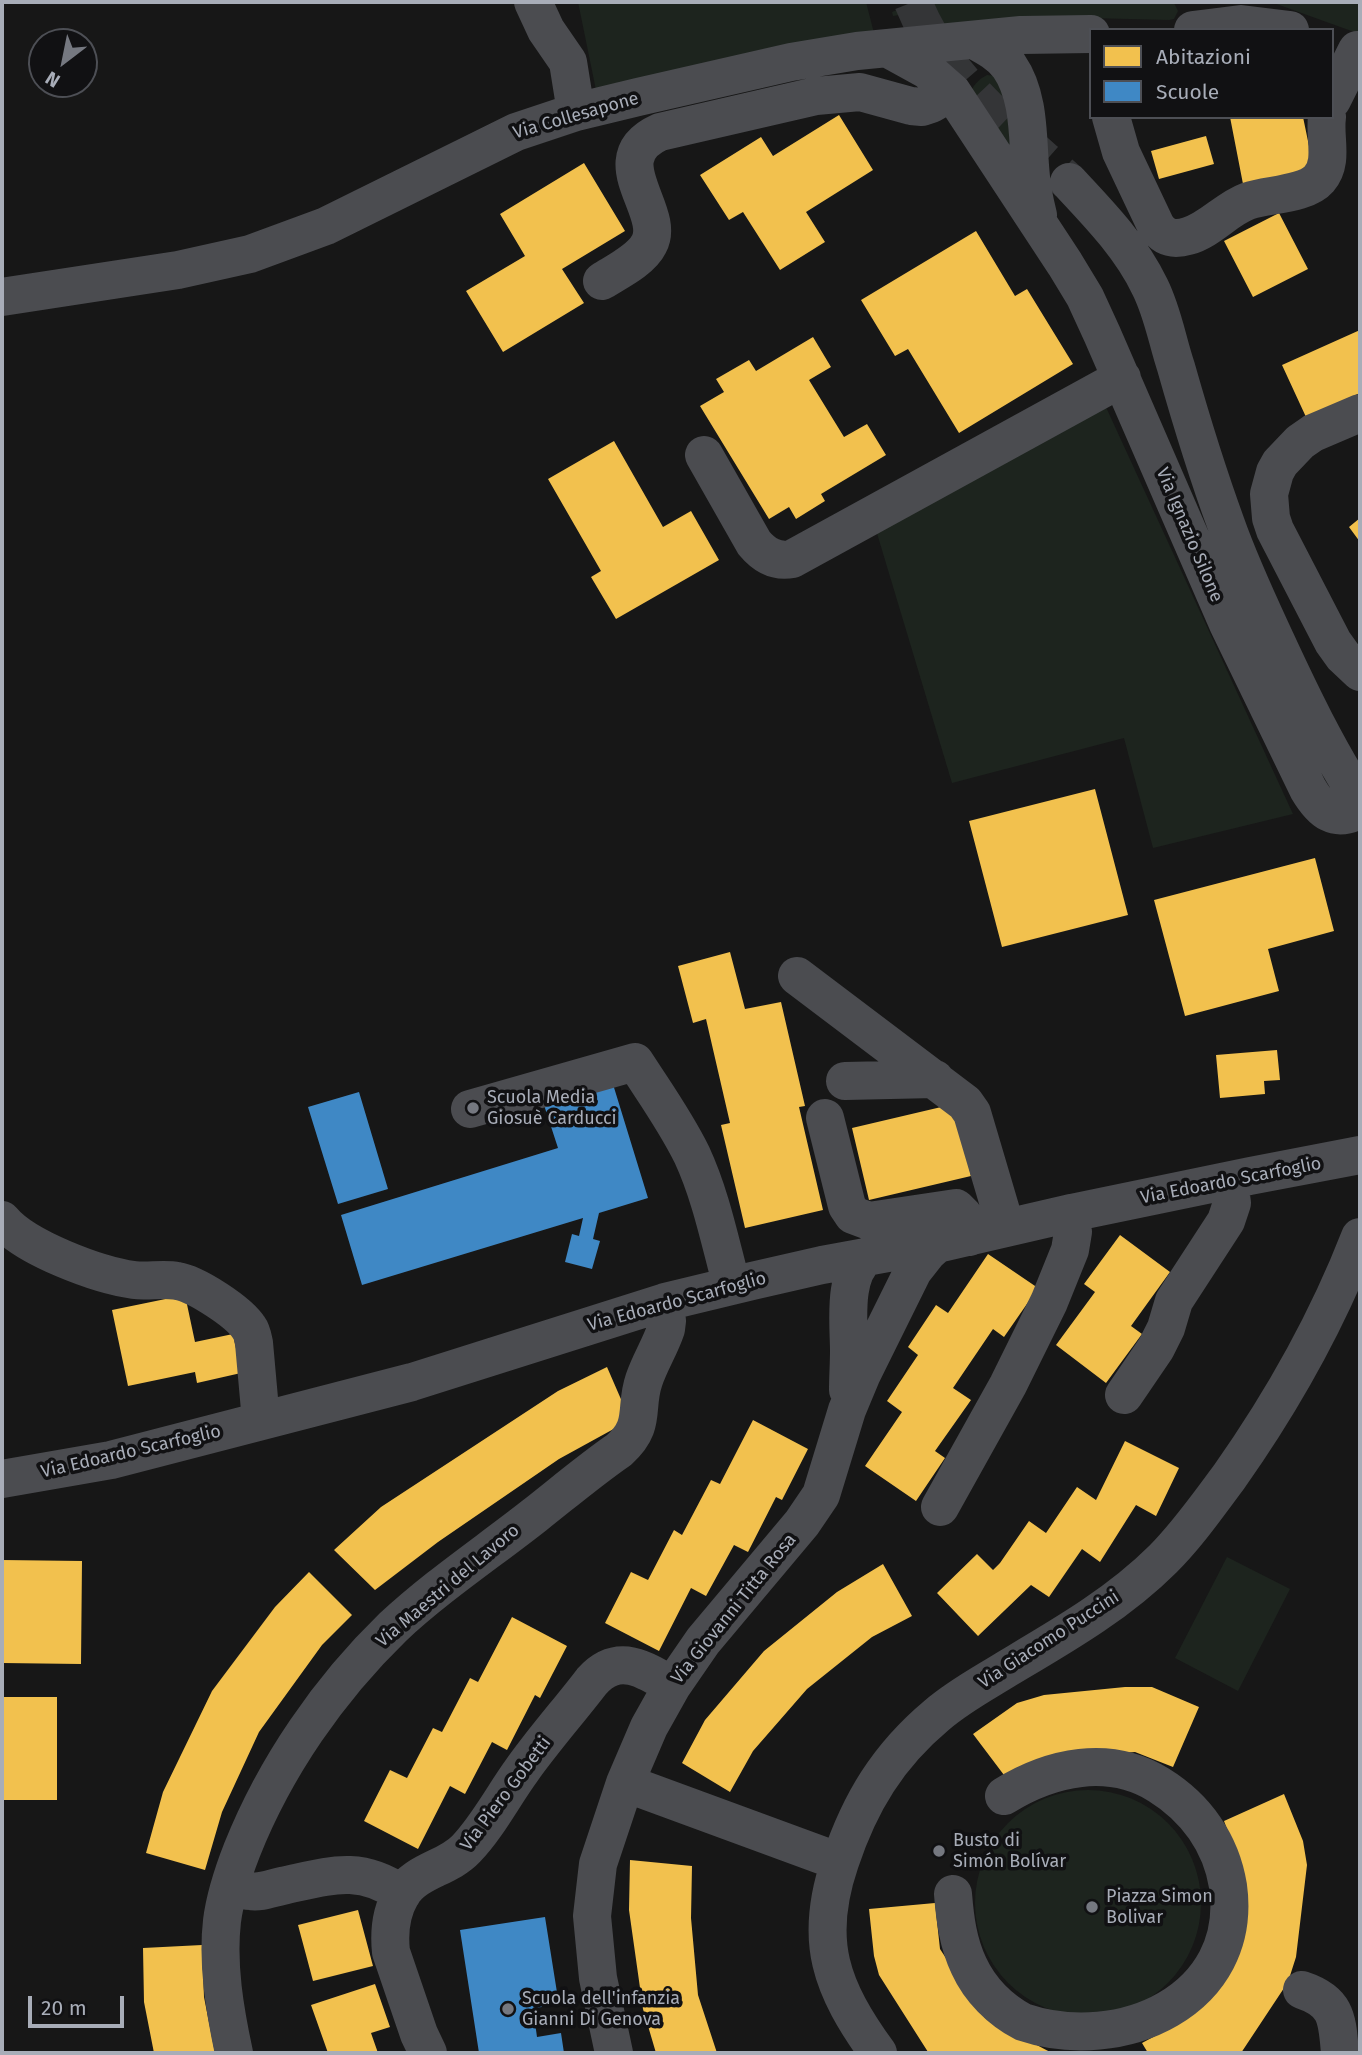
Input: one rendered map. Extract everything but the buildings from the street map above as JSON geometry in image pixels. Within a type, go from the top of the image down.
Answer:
[{"type":"street","points":[[533,2],[545,30],[568,62],[576,112]]},
{"type":"street","points":[[1205,19],[1274,28]]},
{"type":"street","points":[[1015,77],[1015,64],[1021,47],[1037,34]]},
{"type":"street","name":"Via Collesapone","points":[[2,297],[178,270],[250,254],[326,226],[516,132],[576,112],[791,62],[857,51],[1037,34],[1089,34]]},
{"type":"street","points":[[602,281],[635,259],[649,244],[651,224],[634,167],[635,156],[648,138],[660,132],[816,96],[860,92],[922,107],[952,92],[951,79],[957,62],[974,40],[999,56],[1015,77]]},
{"type":"street","name":"Via Ignazio Silone","points":[[887,48],[927,70],[952,92],[1040,224],[1084,297],[1228,624],[1308,789],[1324,809],[1338,817],[1360,809]]},
{"type":"street","points":[[1334,94],[1350,48]]},
{"type":"street","name":"Via Ignazio Silone","points":[[1015,77],[1025,111],[1031,177],[1040,224]]},
{"type":"street","points":[[1112,119],[1121,152],[1156,226],[1162,234],[1173,238],[1199,232],[1230,209],[1245,202],[1305,188],[1316,182],[1327,166],[1327,119]]},
{"type":"street","name":"Via Ignazio Silone","points":[[1069,182],[1103,219],[1149,285],[1166,329],[1212,486],[1240,562],[1306,705],[1360,800]]},
{"type":"street","points":[[704,455],[754,543],[762,552],[785,561],[1122,379]]},
{"type":"street","points":[[1360,413],[1313,433],[1300,442],[1280,463],[1269,494],[1275,530],[1334,642],[1343,656],[1360,672]]},
{"type":"street","points":[[797,976],[965,1103],[972,1113],[1006,1228]]},
{"type":"street","points":[[470,1110],[635,1062],[673,1119],[693,1157],[708,1198],[732,1286]]},
{"type":"street","points":[[845,1082],[935,1079]]},
{"type":"street","points":[[825,1118],[847,1206],[853,1215],[869,1221],[956,1208],[964,1216],[953,1241]]},
{"type":"street","name":"Via Edoardo Scarfoglio","points":[[2,1479],[111,1460],[412,1382],[665,1302],[732,1286],[822,1265],[953,1241],[1071,1213],[1360,1155]]},
{"type":"street","points":[[1124,1395],[1156,1349],[1166,1328],[1174,1300],[1226,1221],[1232,1203],[1229,1181]]},
{"type":"street","points":[[940,1507],[1008,1385],[1049,1302],[1070,1250],[1073,1232],[1071,1213]]},
{"type":"street","points":[[2,1220],[20,1236],[68,1260],[113,1276],[148,1281],[177,1281],[192,1286],[234,1311],[251,1331],[254,1343],[261,1421]]},
{"type":"street","name":"Via Giacomo Puccini","points":[[878,2053],[847,2007],[829,1960],[826,1940],[830,1897],[840,1862],[857,1816],[874,1784],[892,1760],[937,1714],[1103,1609],[1150,1572],[1176,1545],[1215,1496],[1278,1403],[1324,1321],[1360,1237]]},
{"type":"street","name":"Via Giovanni Titta Rosa","points":[[614,2053],[598,1978],[592,1916],[598,1864],[625,1783],[649,1727],[672,1686],[703,1641],[813,1508],[827,1480],[847,1410],[894,1308],[928,1252],[953,1241]]},
{"type":"street","name":"Via Giovanni Titta Rosa","points":[[847,1410],[849,1304],[853,1276],[864,1259],[877,1254],[895,1259],[901,1268],[900,1291],[894,1308]]},
{"type":"street","name":"Via Giovanni Titta Rosa","points":[[822,1265],[839,1276],[849,1304]]},
{"type":"street","name":"Via Maestri del Lavoro","points":[[234,2053],[224,1996],[221,1937],[230,1885],[250,1830],[284,1764],[329,1701],[394,1626],[619,1450],[629,1439],[638,1426],[642,1386],[666,1329],[665,1302]]},
{"type":"street","name":"Via Piero Gobetti","points":[[401,1894],[421,1875],[451,1862],[467,1848],[523,1768],[602,1671],[615,1666],[631,1666],[647,1671],[672,1686]]},
{"type":"street","points":[[953,1894],[955,1921],[965,1958],[982,1987],[1013,2017],[1052,2036],[1126,2045],[1177,2012],[1194,1997],[1217,1961],[1230,1918],[1226,1872],[1207,1830],[1193,1811],[1165,1789],[1134,1774],[1111,1768],[1087,1767],[1063,1769],[1041,1776],[1004,1796]]},
{"type":"street","points":[[625,1783],[840,1862]]},
{"type":"street","points":[[230,1885],[254,1892],[332,1876],[355,1875],[372,1877],[401,1894],[392,1918],[391,1952],[428,2053]]},
{"type":"street","points":[[1303,1990],[1318,1995],[1334,2011],[1338,2023],[1340,2053]]},
{"type":"shaded area","points":[[578,2],[866,2],[874,33],[597,95]]},
{"type":"shaded area","points":[[917,2],[1170,2],[1174,3],[1178,11],[1174,19],[1169,20],[1049,17],[919,28],[916,12],[893,16],[892,12]]},
{"type":"shaded area","points":[[1271,2],[1360,2],[1360,34],[1357,33]]},
{"type":"shaded area","points":[[987,75],[997,76],[1024,168],[969,95],[976,83]]},
{"type":"shaded area","points":[[1105,405],[1293,814],[1153,848],[1124,738],[952,783],[876,530]]},
{"type":"shaded area","points":[[1227,1557],[1290,1589],[1238,1691],[1175,1658]]},
{"type":"shaded area","name":"Piazza Simon Bolivar","points":[[1088,1790],[1110,1792],[1131,1799],[1151,1809],[1168,1823],[1182,1840],[1192,1860],[1199,1881],[1199,1925],[1192,1946],[1182,1966],[1168,1983],[1151,1997],[1131,2007],[1110,2014],[1088,2016],[1066,2014],[1045,2007],[1025,1997],[1008,1983],[994,1966],[984,1946],[977,1925],[975,1903],[977,1881],[984,1860],[994,1840],[1008,1823],[1025,1809],[1045,1799],[1066,1792]]},
{"type":"tunnel","points":[[913,2],[942,55],[960,78],[1002,122],[1069,182]]},
{"type":"place","name":"Scuola Media Giosuè Carducci","points":[[473,1108]]},
{"type":"place","name":"Busto di Simón Bolívar","points":[[939,1851]]},
{"type":"place","name":"Piazza Simon Bolivar","points":[[1092,1907]]},
{"type":"place","name":"Scuola dell'infanzia Gianni Di Genova","points":[[508,2009]]}]
